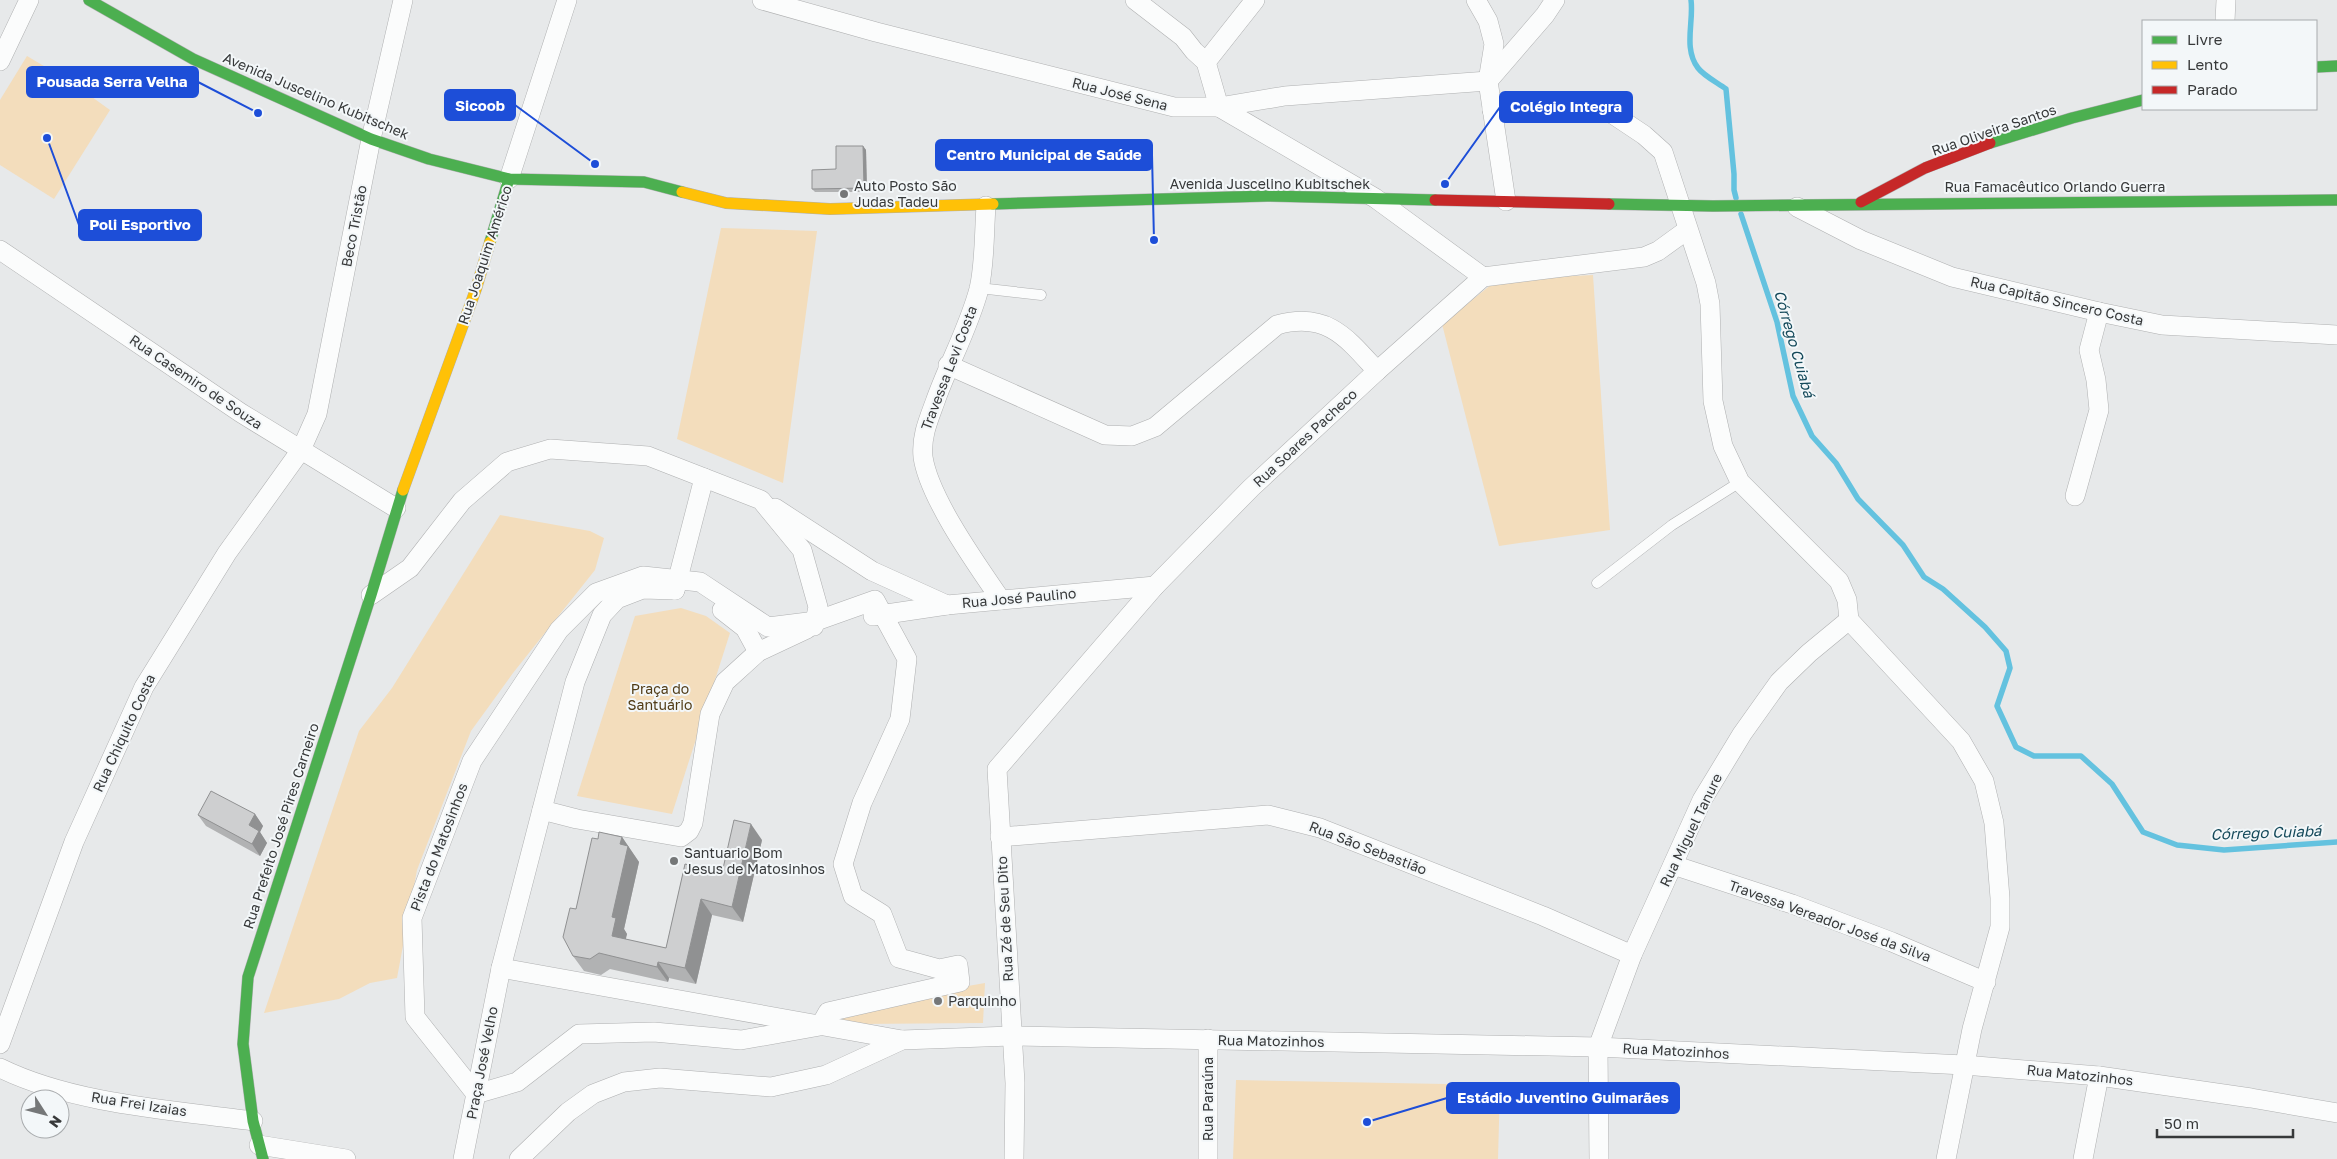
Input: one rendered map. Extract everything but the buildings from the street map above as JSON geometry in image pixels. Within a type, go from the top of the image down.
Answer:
[{"type":"main road","name":"Avenida Juscelino Kubitschek","points":[[89,0],[193,59],[371,139],[428,159],[509,179],[644,182],[726,203],[830,209],[986,206],[1267,196],[1713,206],[1773,205]]},
{"type":"main road","points":[[2317,67],[2337,66]]},
{"type":"main road","name":"Rua Oliveira Santos","points":[[1860,203],[1878,192],[1957,155],[2041,128],[2142,100]]},
{"type":"main road","name":"Rua Joaquim Américo","points":[[396,508],[476,289],[509,179]]},
{"type":"main road","name":"Rua Famacêutico Orlando Guerra","points":[[1773,205],[2337,200]]},
{"type":"main road","name":"Rua Prefeito José Pires Carneiro","points":[[261,1152],[253,1121],[243,1044],[248,977],[371,596],[396,508]]},
{"type":"street","points":[[0,61],[29,0]]},
{"type":"street","name":"Beco Tristão","points":[[301,450],[317,414],[371,139],[402,0]]},
{"type":"street","name":"Rua Joaquim Américo","points":[[509,179],[566,0]]},
{"type":"street","name":"Rua José Sena","points":[[763,0],[876,32],[1174,107],[1219,107],[1285,96],[1488,81]]},
{"type":"street","points":[[1135,0],[1183,37],[1206,62],[1219,107],[1375,198],[1483,277],[1644,257],[1658,250],[1687,230]]},
{"type":"street","points":[[1206,62],[1255,0]]},
{"type":"street","points":[[1476,0],[1488,21],[1494,44],[1488,81],[1506,201]]},
{"type":"street","points":[[1488,81],[1545,15],[1555,0]]},
{"type":"street","points":[[2225,20],[2226,0]]},
{"type":"street","points":[[1492,110],[1579,108],[1611,113],[1644,135],[1662,152],[1706,283],[1710,304],[1713,401],[1723,446],[1740,482],[1839,581],[1847,600],[1848,620],[1960,741],[1984,781],[1994,823],[2000,898],[2000,927],[1972,1029],[1946,1159]]},
{"type":"street","points":[[1860,203],[1861,240]]},
{"type":"street","name":"Rua Capitão Sincero Costa","points":[[1792,204],[1861,240],[1952,277],[2162,325],[2337,335]]},
{"type":"street","name":"Travessa Levi Costa","points":[[986,206],[979,288],[972,312],[948,365],[923,434],[923,458],[932,486],[962,541],[1001,600]]},
{"type":"street","name":"Rua Casemiro de Souza","points":[[0,250],[241,413],[396,508]]},
{"type":"street","name":"Rua Soares Pacheco","points":[[997,769],[1154,586],[1251,488],[1377,371],[1483,277]]},
{"type":"street","points":[[2075,496],[2099,410],[2096,380],[2089,350],[2100,312]]},
{"type":"street","points":[[948,365],[1105,435],[1132,436],[1156,427],[1277,325],[1296,320],[1326,326],[1344,335],[1377,371]]},
{"type":"street","points":[[371,596],[410,568],[462,501],[507,462],[550,449],[648,456],[761,500],[802,550],[818,607],[815,624],[758,652],[726,682],[710,714],[693,823],[689,831],[681,837],[577,819],[542,810],[575,682],[602,615],[617,599],[643,589],[676,585],[720,608],[745,628],[758,652]]},
{"type":"street","name":"Rua Chiquito Costa","points":[[0,1044],[74,842],[144,688],[227,553],[301,450]]},
{"type":"street","points":[[676,585],[704,478]]},
{"type":"street","name":"Rua José Paulino","points":[[761,500],[872,571],[947,604],[1154,586]]},
{"type":"street","name":"Pista do Matosinhos","points":[[476,1094],[415,1017],[412,918],[472,761],[559,630],[596,593],[643,576],[676,585],[700,582],[768,628],[815,624],[876,600],[907,659],[900,719],[862,803],[843,864],[853,896],[882,914],[898,958],[939,969],[958,965],[960,982],[828,1012],[820,1026]]},
{"type":"street","points":[[884,615],[947,604]]},
{"type":"street","name":"Rua Miguel Tanure","points":[[1598,1047],[1632,955],[1702,800],[1742,734],[1779,682],[1809,653],[1848,620]]},
{"type":"street","name":"Rua Zé de Seu Dito","points":[[997,769],[1015,1083],[1014,1159]]},
{"type":"street","name":"Praça José Velho","points":[[463,1159],[501,968],[542,810]]},
{"type":"street","name":"Rua São Sebastião","points":[[1000,837],[1268,815],[1320,828],[1543,916],[1632,955]]},
{"type":"street","name":"Travessa Vereador José da Silva","points":[[1673,865],[1792,904],[1892,942],[1986,982]]},
{"type":"street","points":[[501,968],[902,1040]]},
{"type":"street","points":[[476,1094],[517,1082],[578,1034],[654,1032],[741,1040],[820,1026]]},
{"type":"street","name":"Rua Matozinhos","points":[[902,1040],[1012,1036],[1598,1047],[1964,1065],[2099,1076],[2251,1098],[2337,1113]]},
{"type":"street","name":"Rua Paraúna","points":[[1208,1039],[1208,1159]]},
{"type":"street","points":[[519,1159],[568,1112],[593,1094],[624,1082],[660,1078],[771,1087],[826,1075],[902,1040]]},
{"type":"street","points":[[1598,1047],[1599,1159]]},
{"type":"street","name":"Rua Frei Izaias","points":[[0,1068],[25,1080],[106,1100],[253,1121]]},
{"type":"street","points":[[2084,1159],[2099,1076]]},
{"type":"street","points":[[261,1152],[346,1159]]},
{"type":"lane","points":[[979,288],[1041,295]]},
{"type":"lane","points":[[1597,583],[1672,525],[1740,482]]},
{"type":"green space","points":[[27,56],[71,82],[110,110],[54,199],[0,165],[0,100]]},
{"type":"green space","points":[[721,228],[817,231],[783,483],[677,439]]},
{"type":"green space","points":[[1593,275],[1610,530],[1499,546],[1442,324],[1497,280]]},
{"type":"green space","points":[[500,515],[590,531],[604,538],[595,570],[513,673],[471,731],[417,870],[397,978],[370,983],[339,999],[264,1013],[359,731],[392,688]]},
{"type":"green space","name":"Praça do Santuário","points":[[681,608],[706,616],[730,633],[672,814],[577,796],[635,616]]},
{"type":"green space","name":"Parquinho","points":[[985,983],[983,1023],[858,1024],[839,1019],[945,990]]},
{"type":"green space","points":[[1236,1080],[1500,1085],[1498,1159],[1233,1159]]},
{"type":"waterway","name":"Córrego Cuiabá","points":[[1691,0],[1690,43],[1694,60],[1704,74],[1726,89],[1736,198]]},
{"type":"waterway","name":"Córrego Cuiabá","points":[[1741,214],[1777,322],[1793,396],[1812,436],[1836,463],[1858,499],[1903,545],[1924,577],[1943,589],[1985,627],[2006,651],[2010,668],[1997,706],[2016,747],[2034,756],[2081,756],[2112,784],[2143,832],[2177,845],[2224,850],[2337,842]]},
{"type":"traffic: fast","points":[[89,0],[193,59],[371,139],[429,159],[509,179],[644,182],[682,192]]},
{"type":"traffic: fast","points":[[2317,67],[2337,66]]},
{"type":"traffic: fast","points":[[1990,143],[2072,118],[2142,100]]},
{"type":"traffic: fast","points":[[490,242],[509,179]]},
{"type":"traffic: fast","points":[[993,204],[1267,196],[1435,200]]},
{"type":"traffic: fast","points":[[1609,204],[1713,206],[2337,200]]},
{"type":"traffic: fast","points":[[263,1159],[253,1121],[243,1044],[248,977],[403,490]]},
{"type":"traffic: slow","points":[[682,192],[726,203],[830,209],[993,204]]},
{"type":"traffic: slow","points":[[403,490],[476,289],[490,242]]},
{"type":"traffic: jam","points":[[1861,202],[1925,168],[1990,143]]},
{"type":"traffic: jam","points":[[1435,200],[1609,204]]},
{"type":"place","name":"Pousada Serra Velha","points":[[258,113]]},
{"type":"place","name":"Poli Esportivo","points":[[47,138]]},
{"type":"place","name":"Sicoob","points":[[595,164]]},
{"type":"place","name":"Colégio Integra","points":[[1445,184]]},
{"type":"place","name":"Auto Posto São Judas Tadeu","points":[[844,194]]},
{"type":"place","name":"Centro Municipal de Saúde","points":[[1154,240]]},
{"type":"place","name":"Santuario Bom Jesus de Matosinhos","points":[[674,861]]},
{"type":"place","name":"Parquinho","points":[[938,1001]]},
{"type":"place","name":"Estádio Juventino Guimarães","points":[[1367,1122]]}]
